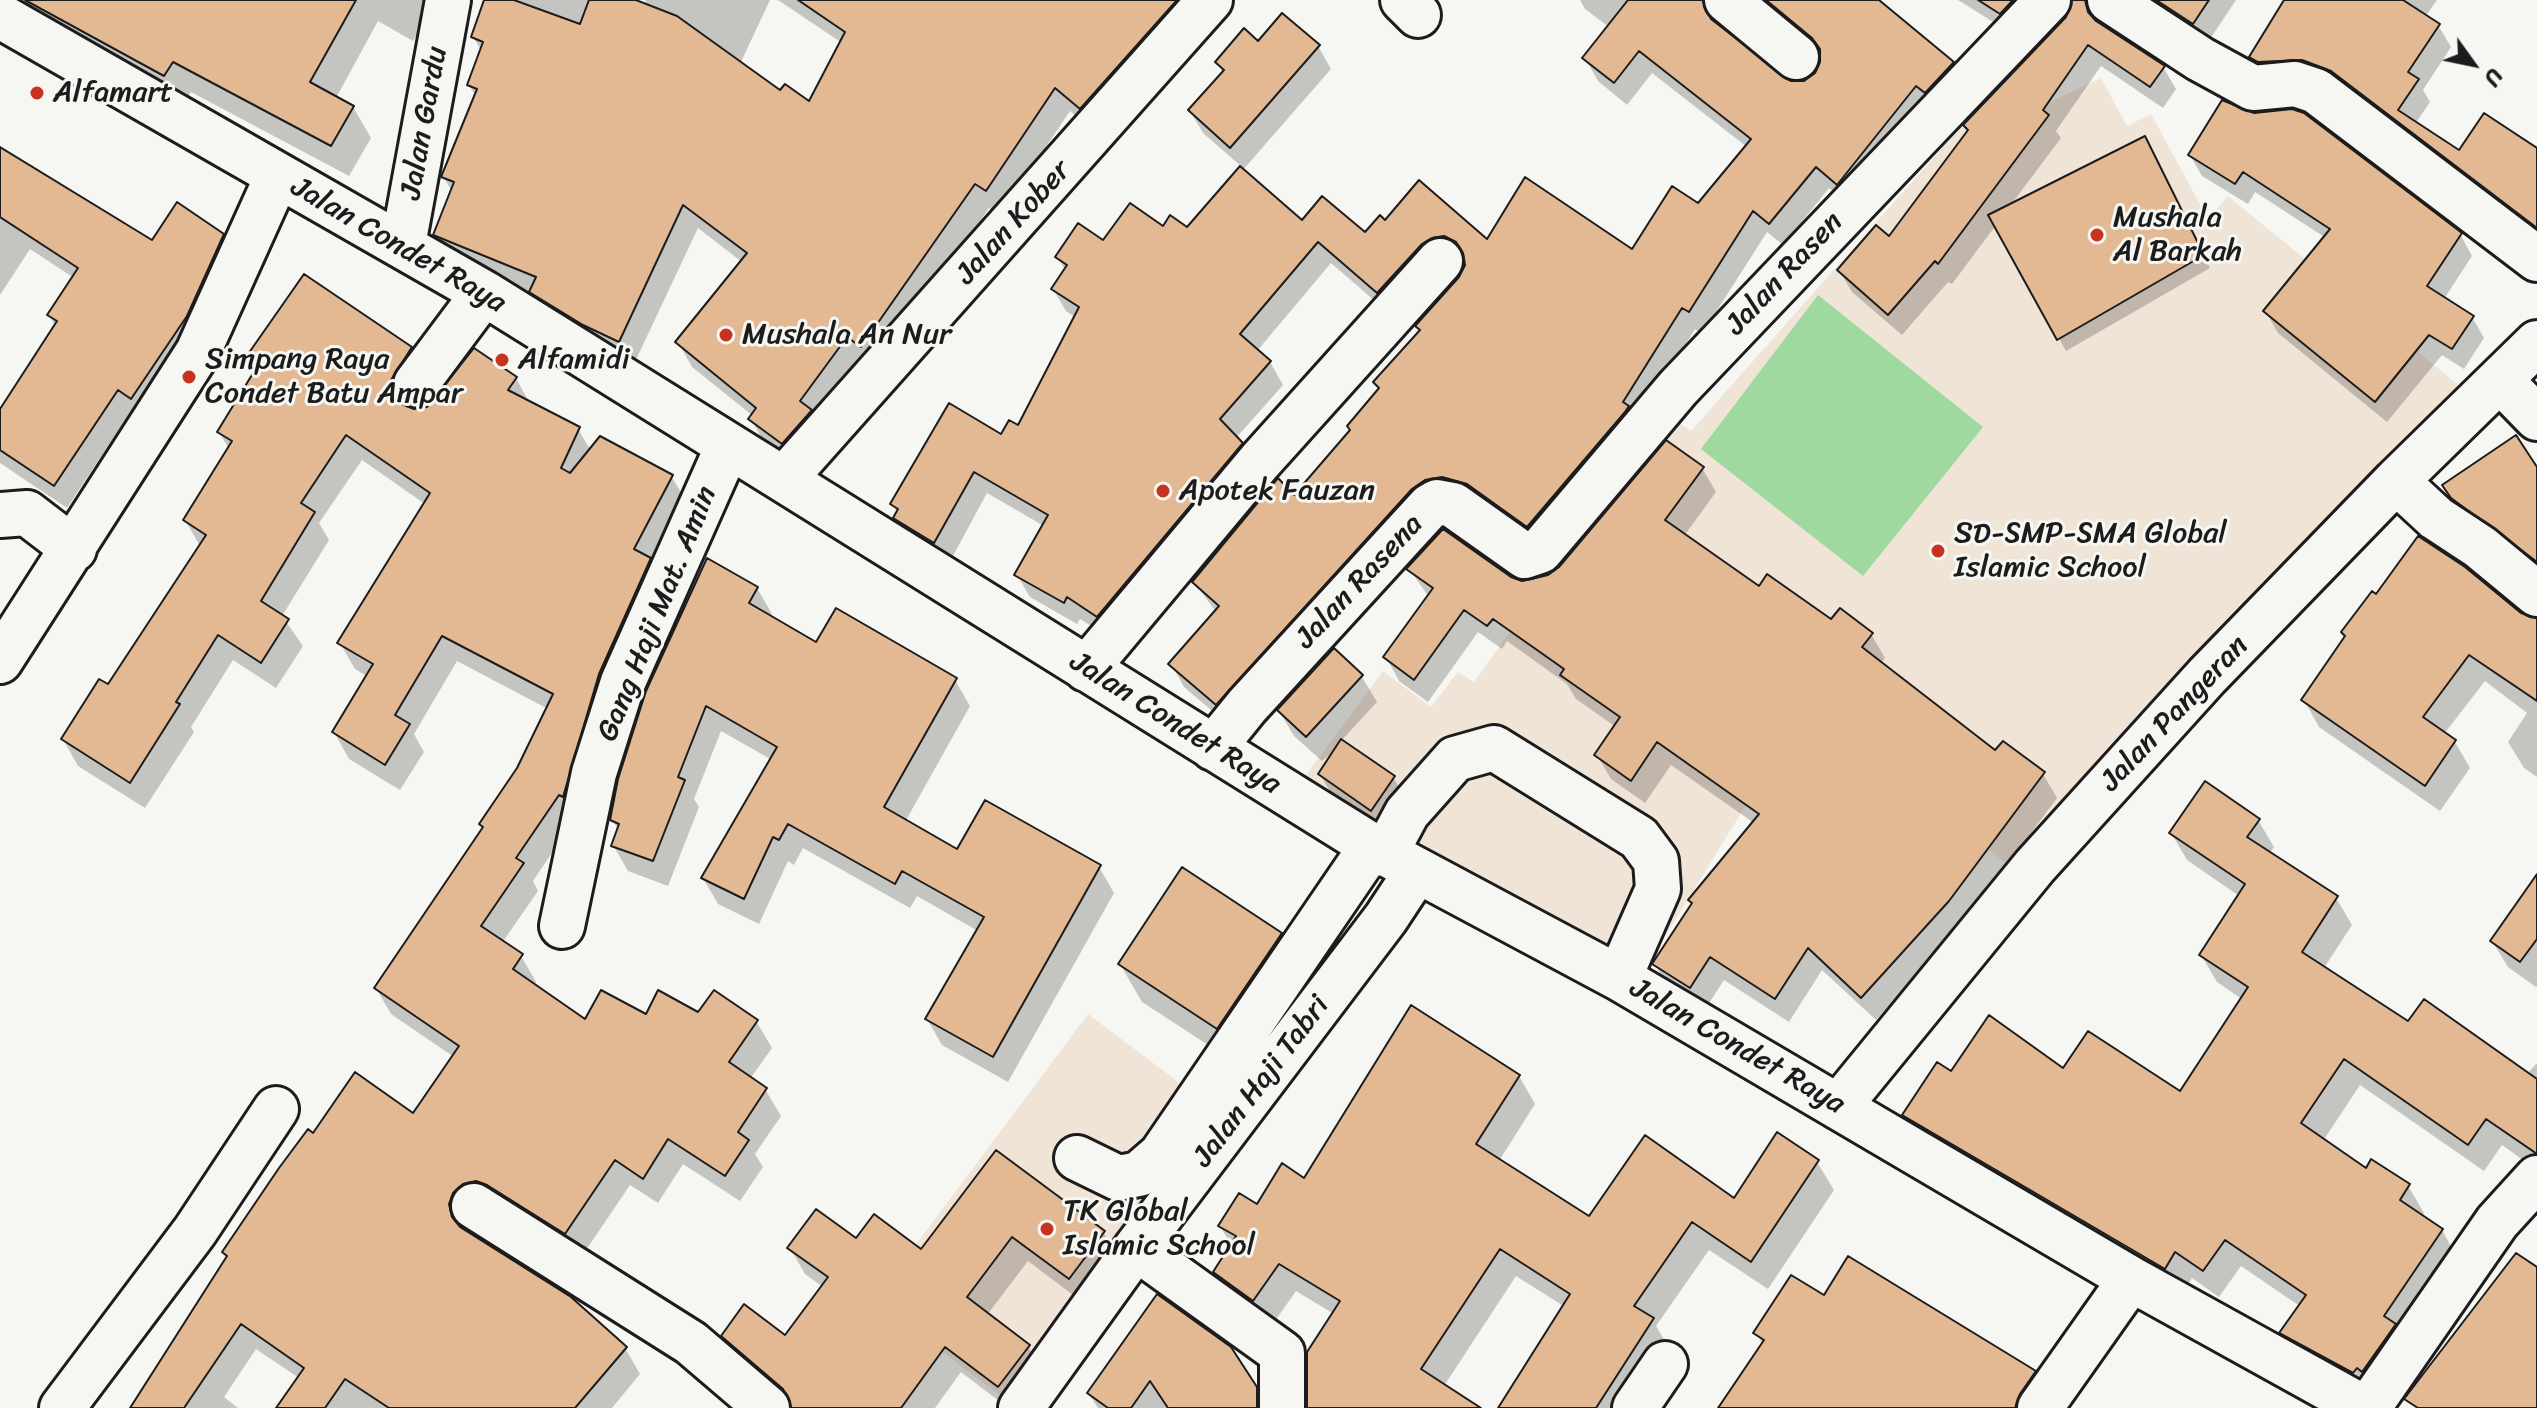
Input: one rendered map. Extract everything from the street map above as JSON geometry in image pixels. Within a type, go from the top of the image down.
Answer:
[{"type":"street","name":"Jalan Gardu","points":[[403,245],[448,0]]},
{"type":"street","name":"Jalan Kober","points":[[784,479],[1210,0]]},
{"type":"street","points":[[1727,0],[1796,57]]},
{"type":"street","name":"Jalan Rasen","points":[[1531,556],[1540,551],[1688,376],[2048,0]]},
{"type":"street","points":[[2110,0],[2200,59],[2253,88],[2295,84],[2316,91],[2537,259]]},
{"type":"street","name":"Jalan Condet Raya","points":[[0,17],[484,293],[1391,857],[1619,978],[2131,1279],[2366,1408]]},
{"type":"street","points":[[0,661],[198,352],[277,177]]},
{"type":"street","points":[[1086,669],[1260,461],[1440,261]]},
{"type":"street","points":[[416,384],[484,293]]},
{"type":"street","name":"Jalan Pangeran","points":[[1838,1107],[2035,866],[2207,676],[2396,481],[2537,343]]},
{"type":"street","points":[[2500,380],[2537,418]]},
{"type":"street","name":"Gang Haji Mat. Amin","points":[[562,926],[594,773],[623,682],[728,446]]},
{"type":"street","points":[[2396,481],[2436,518],[2480,547],[2537,594]]},
{"type":"street","name":"Jalan Rasena","points":[[1213,748],[1247,706],[1430,506],[1437,502],[1453,505],[1520,553],[1531,556]]},
{"type":"street","points":[[0,515],[27,513],[74,549]]},
{"type":"street","points":[[1077,1158],[1118,1178],[1139,1174],[1161,1155],[1391,857],[1407,813],[1455,759],[1494,748],[1639,838],[1656,861],[1658,889],[1619,978]]},
{"type":"street","name":"Jalan Haji Tabri","points":[[1021,1408],[1136,1248],[1386,918],[1391,857]]},
{"type":"street","points":[[62,1408],[195,1231],[276,1109]]},
{"type":"street","points":[[2366,1408],[2497,1222],[2537,1178]]},
{"type":"street","points":[[474,1206],[691,1343],[723,1394],[767,1408]]},
{"type":"street","points":[[1136,1248],[1282,1353],[1282,1408]]},
{"type":"street","points":[[2040,1408],[2131,1279]]},
{"type":"street","points":[[1635,1408],[1665,1364]]},
{"type":"shaded area","name":"SD-SMP-SMA Global Islamic School","points":[[2006,76],[2052,101],[2101,78],[2127,126],[2151,114],[2208,219],[2228,196],[2462,388],[2010,867],[1898,772],[1748,802],[1638,980],[1303,779],[1383,671],[1431,707],[1458,672],[1474,682],[1666,414],[1691,431]]},
{"type":"shaded area","name":"TK Global Islamic School","points":[[1088,1014],[1242,1130],[1017,1408],[874,1301]]},
{"type":"green space","points":[[1818,295],[1983,427],[1863,576],[1701,449]]},
{"type":"building","points":[[25,0],[356,0],[310,82],[354,106],[331,146],[173,62],[164,76]]},
{"type":"building","points":[[484,0],[514,0],[580,24],[589,0],[636,0],[677,16],[780,90],[785,84],[809,101],[845,32],[798,0],[1177,0],[1080,109],[1055,88],[986,191],[975,184],[861,347],[847,337],[800,401],[812,410],[782,444],[748,419],[756,408],[675,342],[747,253],[683,205],[619,342],[583,325],[529,292],[536,277],[433,235],[454,182],[441,177],[477,89],[467,85],[483,42],[471,37]]},
{"type":"building","points":[[1628,0],[1703,0],[1711,19],[1791,81],[1804,81],[1815,73],[1820,62],[1820,49],[1812,38],[1766,0],[1879,0],[1954,62],[1925,93],[1916,86],[1837,185],[1816,167],[1769,224],[1753,211],[1689,312],[1682,308],[1623,402],[1629,406],[1625,412],[1527,527],[1467,484],[1442,477],[1425,480],[1412,489],[1216,705],[1168,664],[1219,606],[1192,582],[1278,478],[1294,495],[1350,430],[1347,426],[1379,388],[1373,382],[1420,330],[1415,326],[1459,277],[1465,265],[1463,253],[1456,242],[1444,236],[1422,244],[1377,293],[1318,242],[1240,334],[1271,361],[1220,419],[1243,443],[1097,617],[1067,597],[1064,603],[1014,575],[1048,515],[974,472],[934,543],[893,518],[898,509],[890,504],[949,403],[1001,434],[1009,420],[1018,425],[1079,307],[1051,289],[1067,265],[1055,257],[1078,223],[1103,240],[1130,203],[1163,226],[1170,215],[1187,227],[1240,166],[1302,220],[1322,196],[1365,232],[1380,215],[1385,220],[1419,180],[1487,239],[1525,177],[1632,249],[1672,186],[1698,203],[1751,139],[1639,51],[1614,83],[1582,58]]},
{"type":"building","points":[[1978,0],[2013,0],[2000,14]]},
{"type":"building","points":[[2072,0],[2085,0],[2088,12],[2096,21],[2165,66],[2150,87],[2088,45],[2043,110],[2049,115],[1938,264],[1935,261],[1888,315],[1837,270],[1876,225],[1889,236],[1968,130],[1963,125],[2066,17]]},
{"type":"building","points":[[2156,0],[2209,0],[2193,24]]},
{"type":"building","points":[[2284,0],[2403,0],[2440,24],[2408,72],[2419,79],[2398,110],[2459,150],[2484,113],[2537,148],[2537,228],[2331,71],[2302,60],[2258,62],[2249,57]]},
{"type":"building","points":[[1282,13],[1320,45],[1230,148],[1188,110],[1224,70],[1215,62],[1244,28],[1258,41]]},
{"type":"building","points":[[2222,100],[2254,113],[2292,109],[2304,113],[2462,233],[2427,286],[2474,316],[2452,349],[2429,335],[2375,402],[2263,311],[2330,229],[2243,172],[2235,184],[2188,155]]},
{"type":"building","name":"Mushala Al Barkah","points":[[2145,136],[2204,255],[2057,340],[1988,215]]},
{"type":"building","points":[[0,147],[152,240],[177,202],[224,234],[187,316],[131,399],[118,390],[54,486],[0,450],[0,409],[57,321],[47,315],[78,268],[0,217]]},
{"type":"building","points":[[304,274],[412,347],[391,380],[393,395],[402,404],[414,409],[427,407],[474,348],[517,377],[508,390],[580,427],[561,468],[570,473],[600,436],[673,475],[634,549],[651,558],[599,674],[563,797],[559,795],[516,858],[524,863],[481,926],[523,954],[513,969],[585,1019],[601,990],[646,1014],[658,990],[698,1012],[714,990],[758,1020],[729,1062],[767,1088],[738,1132],[749,1140],[725,1176],[668,1139],[643,1179],[615,1160],[565,1234],[487,1185],[476,1181],[463,1184],[453,1193],[449,1204],[452,1217],[460,1227],[571,1297],[627,1347],[575,1408],[389,1408],[345,1379],[325,1408],[276,1408],[304,1368],[241,1324],[184,1408],[130,1408],[227,1256],[222,1252],[279,1168],[308,1129],[313,1133],[355,1072],[413,1113],[459,1046],[374,988],[483,827],[479,824],[517,768],[553,694],[442,636],[395,715],[410,724],[385,765],[332,732],[373,664],[337,643],[430,493],[346,435],[301,503],[315,512],[261,601],[289,619],[261,663],[218,635],[176,702],[180,704],[130,783],[61,739],[99,679],[108,684],[206,535],[183,520],[232,441],[217,432],[258,365],[246,357]]},
{"type":"building","points":[[2516,435],[2537,467],[2537,562],[2451,498],[2442,485]]},
{"type":"building","points":[[1666,440],[1704,467],[1665,520],[1759,586],[1767,574],[1831,619],[1840,608],[1873,633],[1862,647],[1995,750],[2003,741],[2045,772],[1949,901],[1861,998],[1808,948],[1775,999],[1710,957],[1690,988],[1652,964],[1692,903],[1688,900],[1759,814],[1657,742],[1631,781],[1594,755],[1620,717],[1560,675],[1564,669],[1493,619],[1487,626],[1464,610],[1414,680],[1383,657],[1433,588],[1406,569],[1443,529],[1511,577],[1522,581],[1548,575],[1559,567]]},
{"type":"building","points":[[2418,536],[2465,567],[2521,613],[2537,618],[2537,701],[2469,655],[2423,717],[2456,740],[2425,786],[2301,700],[2345,636],[2341,632],[2372,591],[2376,594]]},
{"type":"building","points":[[707,558],[758,587],[749,603],[816,642],[836,608],[957,678],[884,807],[957,849],[985,800],[1101,865],[993,1057],[925,1019],[984,917],[902,871],[895,884],[788,824],[779,840],[773,837],[744,899],[701,878],[777,747],[706,706],[678,777],[685,780],[653,861],[611,846],[619,824],[610,820],[618,779],[646,691]]},
{"type":"building","points":[[1334,648],[1363,675],[1306,737],[1277,710]]},
{"type":"building","points":[[1341,739],[1395,776],[1371,811],[1318,774]]},
{"type":"building","points":[[2205,781],[2260,819],[2247,837],[2338,896],[2302,952],[2408,1021],[2424,999],[2537,1079],[2537,1154],[2486,1119],[2468,1145],[2344,1059],[2301,1123],[2366,1168],[2371,1159],[2410,1184],[2400,1200],[2443,1229],[2384,1316],[2396,1324],[2362,1372],[2357,1368],[2353,1373],[2279,1333],[2306,1295],[2225,1240],[2203,1271],[2175,1252],[2165,1269],[1902,1115],[1937,1062],[1951,1071],[1989,1015],[2063,1068],[2088,1031],[2180,1091],[2248,987],[2199,955],[2245,884],[2169,833]]},
{"type":"building","points":[[1182,867],[1282,933],[1217,1029],[1118,964]]},
{"type":"building","points":[[2537,874],[2537,939],[2520,962],[2490,941]]},
{"type":"building","points":[[1411,1005],[1520,1075],[1476,1144],[1589,1216],[1645,1135],[1734,1198],[1777,1132],[1819,1160],[1751,1262],[1692,1222],[1634,1306],[1654,1318],[1596,1408],[1498,1408],[1570,1294],[1500,1249],[1421,1369],[1481,1408],[1307,1408],[1307,1352],[1340,1301],[1279,1264],[1253,1301],[1213,1272],[1236,1236],[1218,1226],[1239,1193],[1257,1204],[1282,1163],[1304,1178]]},
{"type":"building","points":[[996,1150],[1105,1231],[1069,1279],[1012,1237],[967,1297],[1030,1345],[998,1387],[945,1347],[901,1408],[791,1408],[783,1389],[721,1336],[744,1304],[785,1335],[828,1277],[787,1248],[816,1209],[856,1238],[874,1214],[921,1249]]},
{"type":"building","points":[[2516,1253],[2537,1267],[2537,1408],[2418,1408],[2404,1399]]},
{"type":"building","points":[[1848,1256],[2036,1371],[2020,1394],[2015,1408],[1718,1408],[1764,1340],[1753,1333],[1791,1275],[1824,1295]]},
{"type":"building","points":[[1157,1294],[1231,1347],[1257,1387],[1257,1408],[1168,1408],[1150,1381],[1131,1408],[1108,1408],[1087,1393]]},
{"type":"place","name":"Alfamart","points":[[37,93]]},
{"type":"place","name":"Mushala Al Barkah","points":[[2097,235]]},
{"type":"place","name":"Mushala An Nur","points":[[726,335]]},
{"type":"place","name":"Alfamidi","points":[[502,360]]},
{"type":"place","name":"Simpang Raya Condet Batu Ampar","points":[[189,377]]},
{"type":"place","name":"Apotek Fauzan","points":[[1163,491]]},
{"type":"place","name":"SD-SMP-SMA Global Islamic School","points":[[1938,551]]},
{"type":"place","name":"TK Global Islamic School","points":[[1047,1229]]}]
